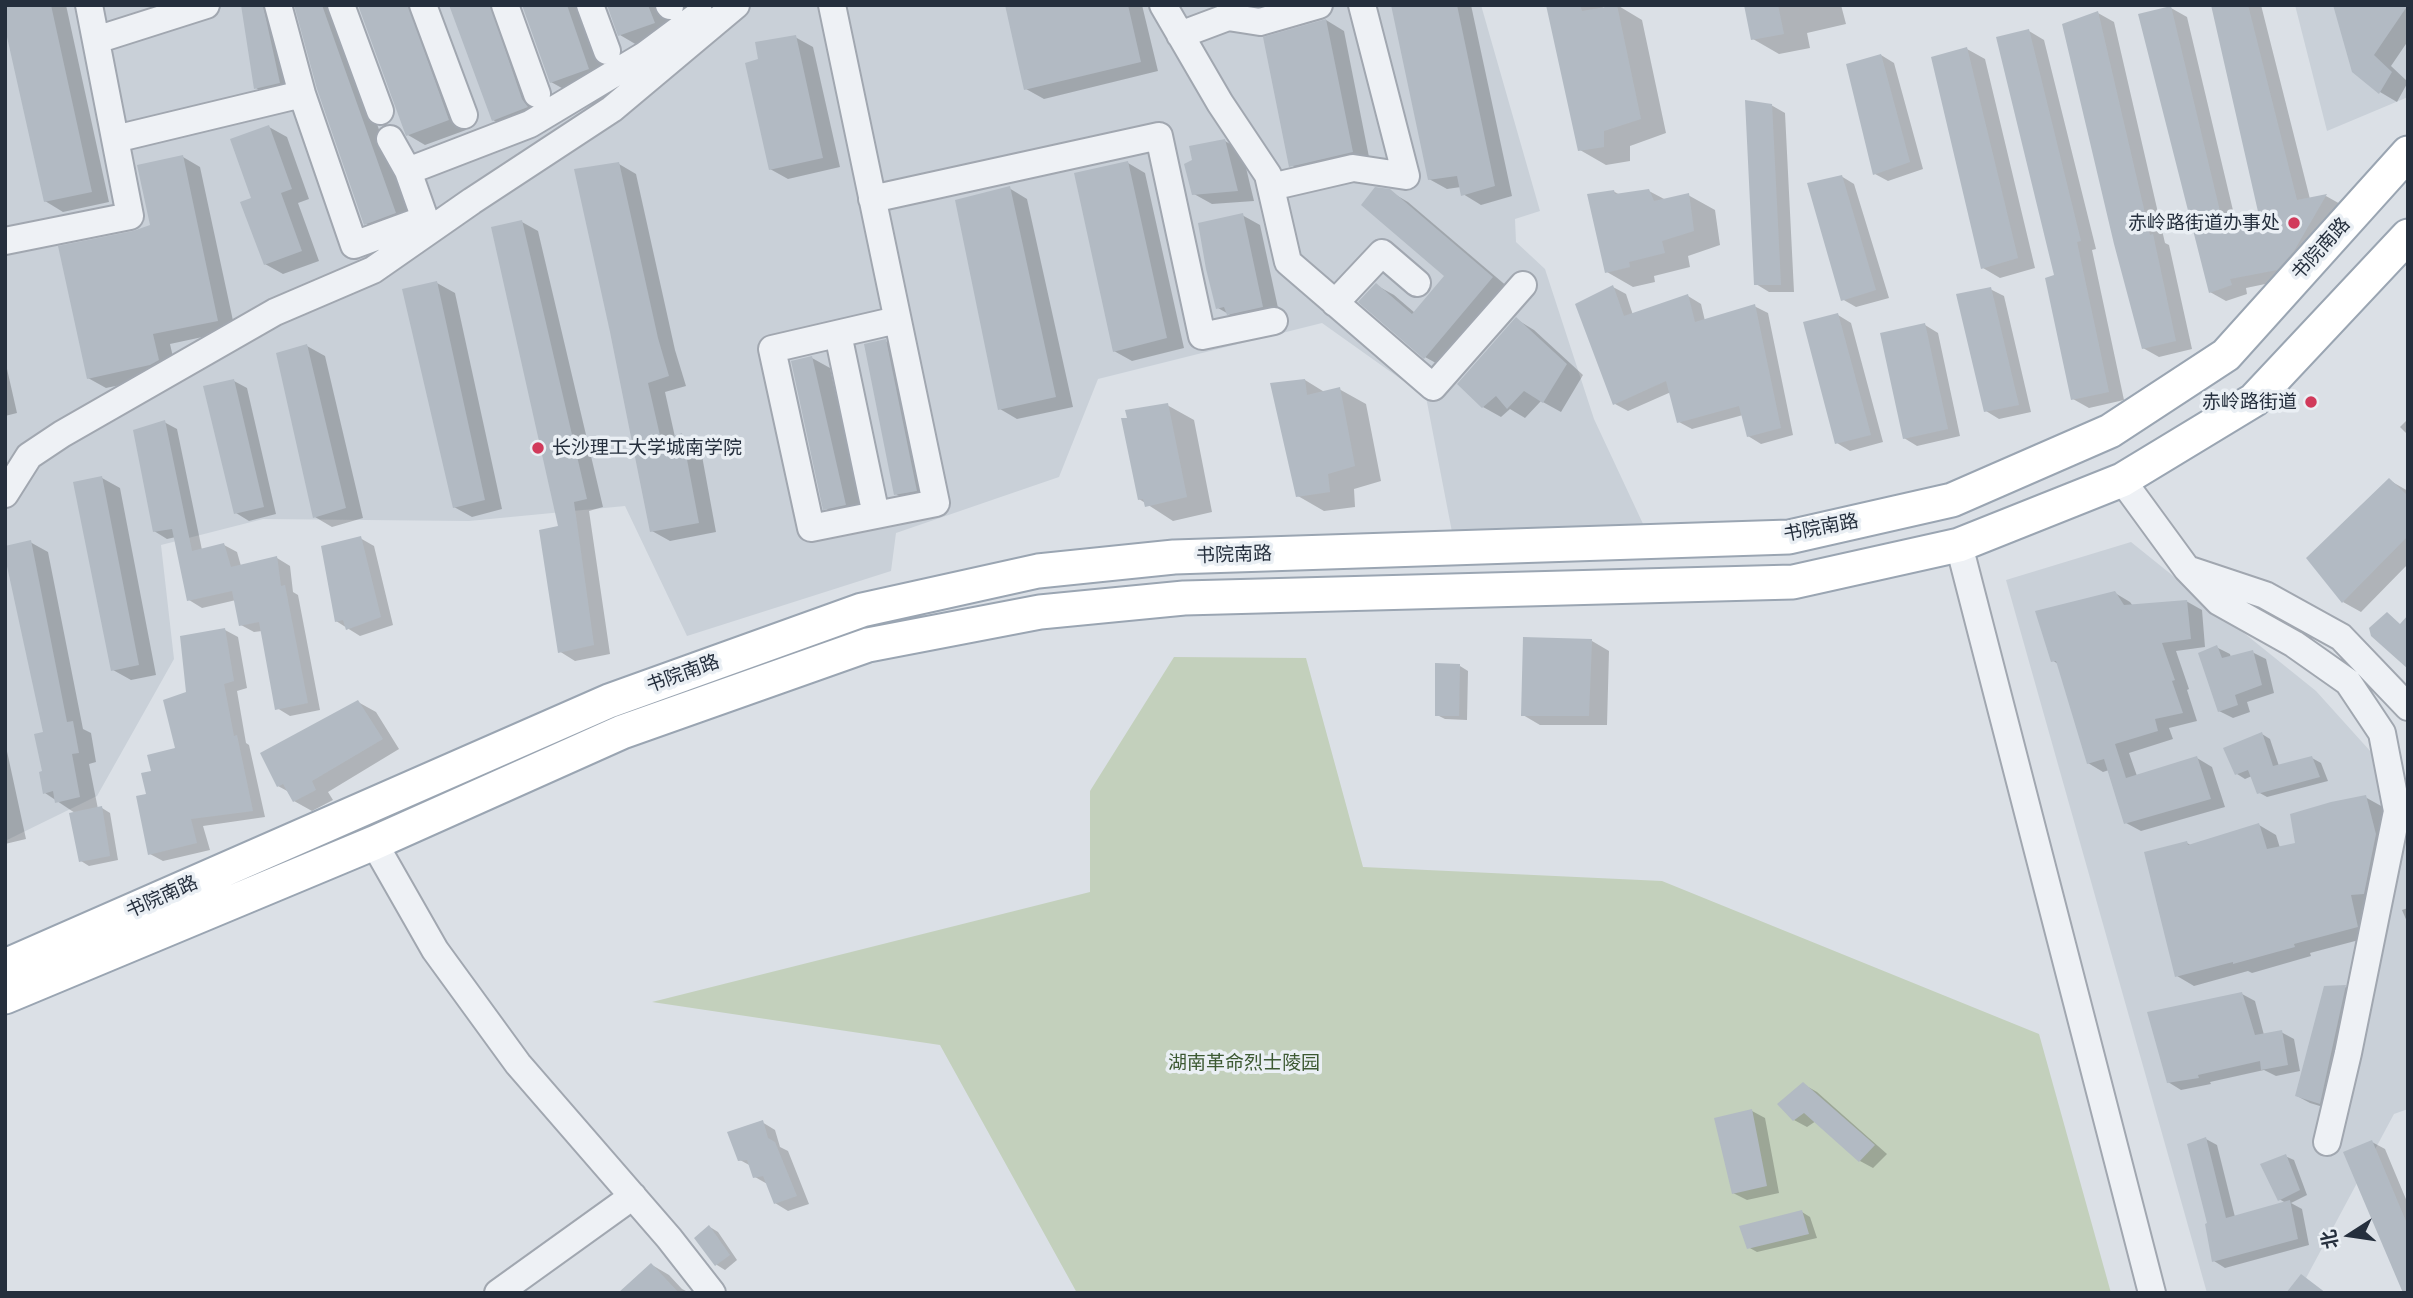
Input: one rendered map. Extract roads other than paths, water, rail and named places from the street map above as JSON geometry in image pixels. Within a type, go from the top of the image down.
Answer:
[{"type":"main road","name":"书院南路","points":[[5,966],[609,701],[862,610],[1038,571],[1174,557],[1789,537],[1952,500],[2110,431],[2226,355],[2408,153]]},
{"type":"main road","name":"书院南路","points":[[5,998],[374,843],[622,732],[868,645],[1027,614],[1184,598],[1793,582],[1959,545],[2122,480],[2254,400],[2405,243]]},
{"type":"street","points":[[5,241],[130,216],[89,5]]},
{"type":"street","points":[[96,40],[206,5]]},
{"type":"street","points":[[278,5],[302,94],[354,245],[425,219],[408,171],[390,139]]},
{"type":"street","points":[[341,5],[380,111]]},
{"type":"street","points":[[423,5],[464,115]]},
{"type":"street","points":[[505,5],[537,94]]},
{"type":"street","points":[[590,5],[607,51]]},
{"type":"street","points":[[408,171],[530,124],[645,55],[712,5]]},
{"type":"street","points":[[5,494],[29,456],[62,434],[275,312],[373,270],[612,109],[736,5]]},
{"type":"street","points":[[832,5],[936,503],[811,528],[772,349],[897,320]]},
{"type":"street","points":[[1163,5],[1220,103],[1268,175],[1288,262],[1433,387],[1523,285]]},
{"type":"street","points":[[1180,35],[1228,17],[1260,22],[1319,5]]},
{"type":"street","points":[[1271,187],[1353,168],[1406,176],[1362,5]]},
{"type":"street","points":[[116,139],[302,94]]},
{"type":"street","points":[[872,200],[1159,136],[1202,336],[1274,321]]},
{"type":"street","points":[[1335,303],[1382,253],[1417,283]]},
{"type":"street","points":[[838,334],[876,515]]},
{"type":"street","points":[[2122,480],[2187,569],[2219,602],[2294,645],[2348,682],[2382,733],[2397,811],[2348,1053],[2327,1142]]},
{"type":"street","points":[[1959,545],[2152,1293]]},
{"type":"street","points":[[2187,569],[2265,595],[2341,637],[2408,707]]},
{"type":"street","points":[[374,843],[435,950],[518,1064],[633,1196],[712,1293]]},
{"type":"street","points":[[498,1293],[633,1196]]},
{"type":"place","name":"赤岭路街道办事处","points":[[2294,223]]},
{"type":"place","name":"赤岭路街道","points":[[2311,402]]},
{"type":"place","name":"长沙理工大学城南学院","points":[[538,448]]},
{"type":"park label","name":"湖南革命烈士陵园","points":[[1244,1063]]}]
